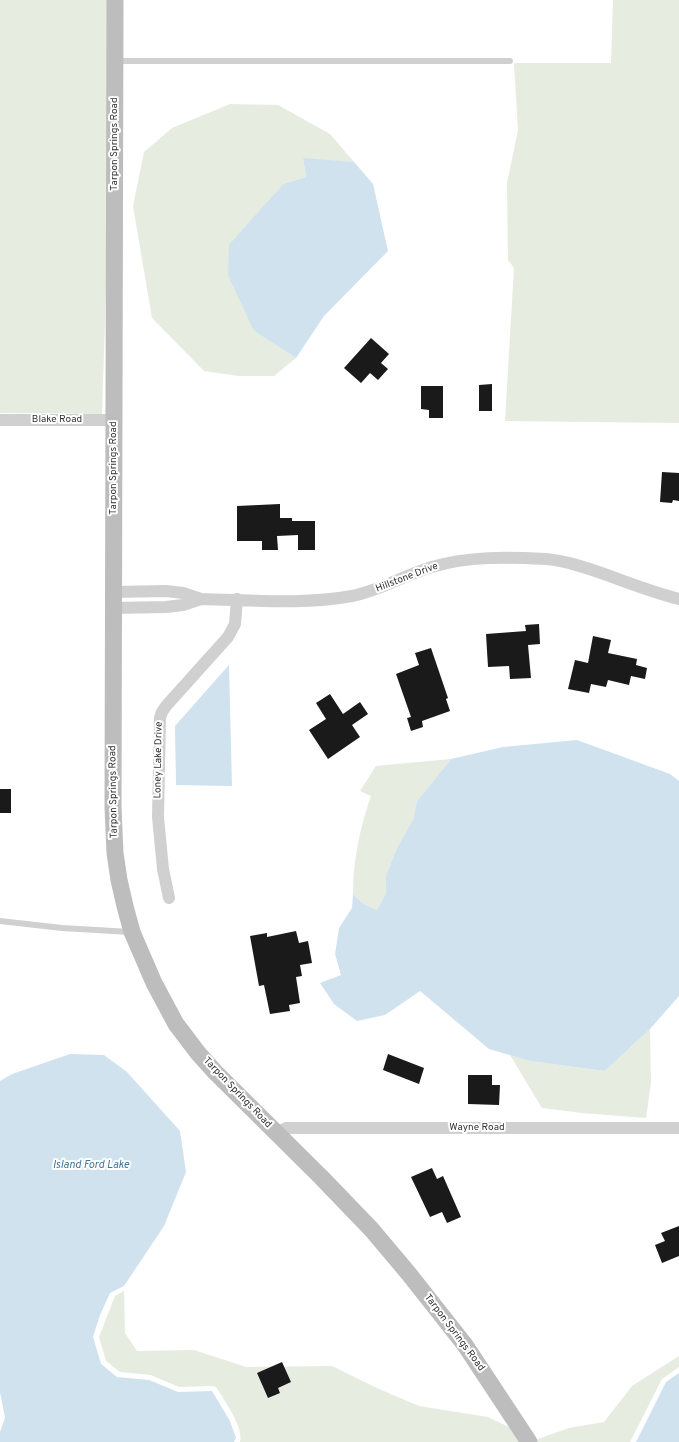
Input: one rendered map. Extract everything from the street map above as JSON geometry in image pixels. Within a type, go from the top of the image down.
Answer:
[{"type":"main road","name":"Tarpon Springs Road","points":[[115,0],[113,807],[115,853],[125,906],[132,932],[163,1002],[198,1053],[372,1230],[465,1345],[529,1442]]},
{"type":"street","name":"Blake Road","points":[[0,420],[114,420]]},
{"type":"street","name":"Hillstone Drive","points":[[114,600],[166,591],[183,593],[201,599],[237,600],[313,600],[352,596],[383,587],[430,567],[452,562],[487,558],[548,559],[573,563],[639,587],[679,599]]},
{"type":"street","points":[[166,591],[166,607]]},
{"type":"street","name":"Hillstone Drive","points":[[114,600],[166,607],[183,605],[201,599]]},
{"type":"street","name":"Loney Lake Drive","points":[[169,898],[163,869],[159,830],[160,718],[166,706],[228,637],[235,624],[237,600]]},
{"type":"street","name":"Wayne Road","points":[[276,1133],[286,1128],[679,1128]]},
{"type":"lane","points":[[115,61],[510,61]]},
{"type":"lane","points":[[0,921],[62,928],[132,932]]},
{"type":"shaded area","points":[[0,0],[109,0],[108,227],[102,414],[0,413]]},
{"type":"shaded area","points":[[613,0],[679,0],[679,423],[505,421],[514,268],[508,260],[507,183],[518,130],[514,63],[611,63]]},
{"type":"shaded area","points":[[230,104],[278,105],[330,134],[354,162],[303,159],[306,177],[283,184],[269,200],[254,331],[296,358],[274,376],[239,376],[204,371],[152,318],[133,206],[144,152],[172,128]]},
{"type":"shaded area","points":[[451,759],[417,801],[413,820],[397,848],[386,875],[386,893],[377,910],[362,903],[353,894],[354,869],[360,832],[371,796],[360,791],[376,766]]},
{"type":"shaded area","points":[[650,1029],[651,1083],[646,1118],[542,1108],[510,1055],[530,1061],[605,1071]]},
{"type":"shaded area","points":[[124,1291],[125,1333],[137,1351],[194,1350],[246,1367],[332,1366],[379,1389],[419,1406],[488,1417],[513,1429],[521,1442],[240,1442],[239,1429],[236,1421],[216,1387],[179,1387],[151,1375],[120,1372],[106,1361],[99,1337],[115,1296]]},
{"type":"shaded area","points":[[679,1356],[679,1367],[662,1379],[630,1442],[537,1442],[535,1440],[569,1428],[604,1422],[632,1386]]},
{"type":"water","points":[[303,158],[354,162],[373,184],[388,251],[324,316],[296,358],[254,331],[228,275],[229,245],[283,184],[306,177]]},
{"type":"water","points":[[229,665],[232,786],[176,785],[175,726]]},
{"type":"water","points":[[577,740],[670,774],[679,781],[679,996],[650,1029],[605,1071],[530,1061],[489,1049],[420,991],[385,1015],[357,1021],[334,1004],[320,983],[341,975],[335,954],[339,928],[352,908],[353,894],[362,903],[377,910],[386,893],[386,875],[397,848],[413,820],[417,801],[451,759],[503,747]]},
{"type":"water","name":"Island Ford Lake","points":[[70,1054],[104,1055],[127,1072],[180,1131],[186,1172],[164,1226],[124,1286],[110,1293],[100,1315],[93,1337],[101,1364],[117,1377],[149,1380],[178,1392],[212,1391],[230,1421],[236,1438],[234,1442],[0,1442],[0,1432],[5,1418],[0,1392],[0,1081],[12,1074]]},
{"type":"water","points":[[679,1373],[679,1442],[636,1442],[666,1382]]},
{"type":"building","points":[[371,338],[389,354],[381,363],[388,369],[378,380],[370,373],[361,383],[344,368]]},
{"type":"building","points":[[492,384],[492,411],[479,411],[479,385]]},
{"type":"building","points":[[421,386],[443,386],[443,418],[429,418],[429,410],[421,409]]},
{"type":"building","points":[[662,472],[679,473],[679,501],[673,500],[672,503],[660,502]]},
{"type":"building","points":[[280,504],[280,518],[292,518],[292,521],[315,521],[315,550],[298,550],[298,535],[277,536],[278,550],[262,550],[262,541],[237,541],[237,506]]},
{"type":"building","points":[[539,624],[540,644],[528,645],[531,678],[510,679],[509,666],[488,667],[486,634],[526,631],[525,625]]},
{"type":"building","points":[[593,636],[611,640],[608,653],[637,659],[636,665],[647,668],[645,679],[631,676],[629,685],[608,680],[606,687],[591,684],[589,693],[568,689],[575,660],[588,663]]},
{"type":"building","points":[[431,648],[448,698],[446,699],[450,711],[422,721],[423,727],[411,731],[407,718],[411,717],[396,674],[419,665],[415,653]]},
{"type":"building","points":[[330,694],[343,714],[360,702],[368,714],[352,725],[360,737],[328,759],[309,730],[326,719],[316,703]]},
{"type":"building","points":[[0,789],[11,789],[11,813],[0,813]]},
{"type":"building","points":[[296,931],[299,943],[308,941],[312,963],[300,965],[302,976],[296,977],[300,1003],[289,1005],[290,1011],[270,1014],[264,985],[259,986],[250,936],[267,933],[267,937]]},
{"type":"building","points":[[388,1054],[424,1068],[419,1084],[383,1070]]},
{"type":"building","points":[[468,1075],[492,1075],[492,1085],[500,1085],[499,1105],[468,1104]]},
{"type":"building","points":[[432,1168],[437,1179],[443,1176],[461,1217],[447,1223],[442,1212],[430,1217],[411,1177]]},
{"type":"building","points":[[679,1226],[679,1256],[662,1263],[655,1245],[665,1241],[661,1233]]},
{"type":"building","points":[[282,1362],[291,1382],[278,1388],[280,1393],[268,1398],[257,1373]]}]
